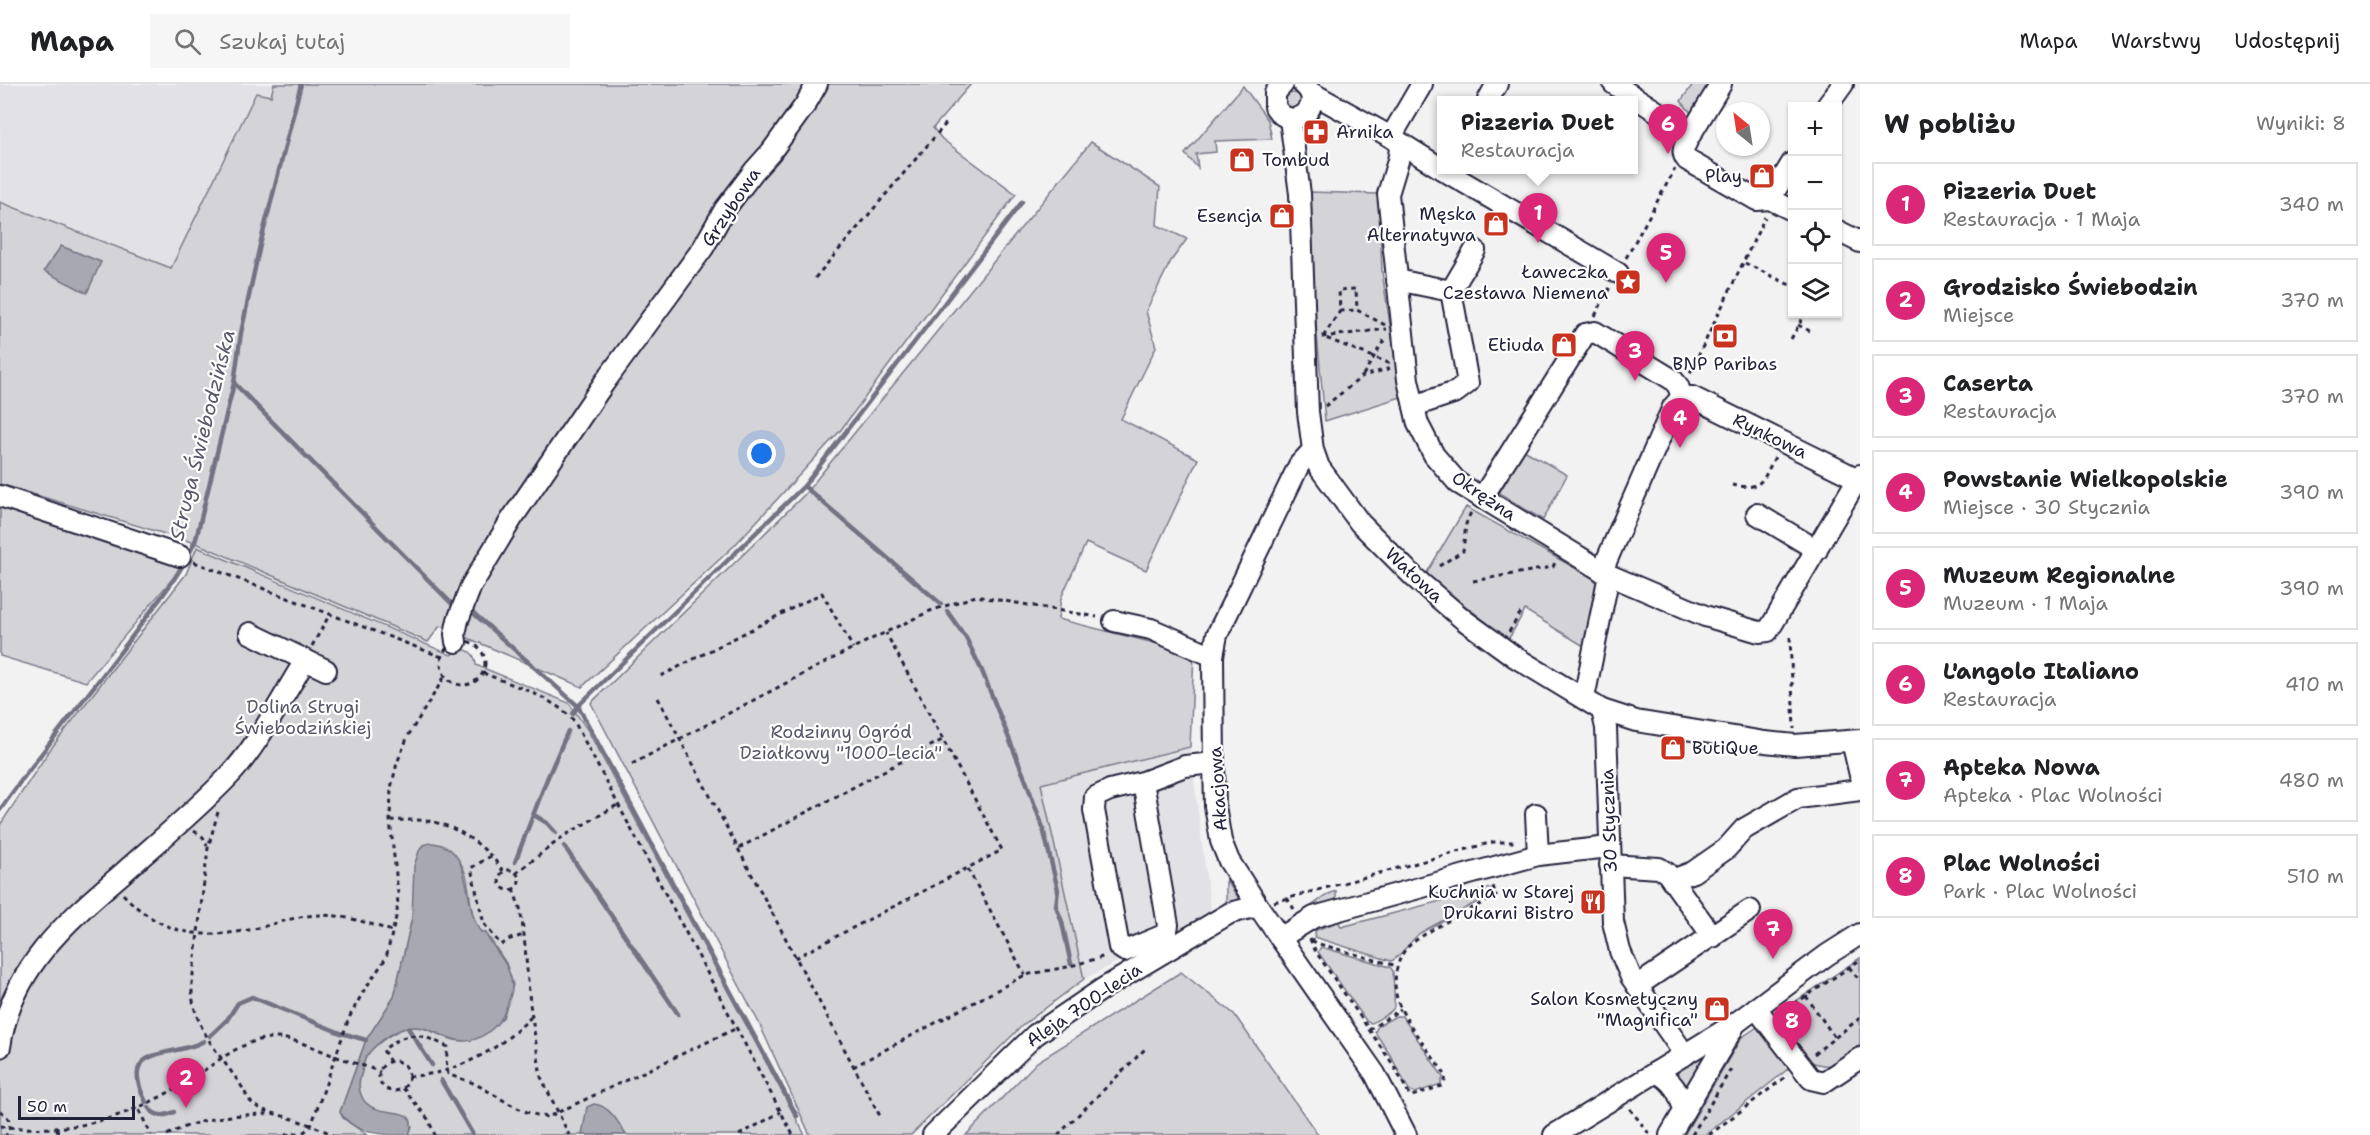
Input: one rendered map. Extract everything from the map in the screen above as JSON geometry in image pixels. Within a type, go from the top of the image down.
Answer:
[{"type":"street","name":"Grzybowa","points":[[456,642],[458,620],[477,575],[555,453],[703,248],[725,209],[771,152],[805,105],[817,84]]},
{"type":"street","points":[[1394,138],[1422,84]]},
{"type":"street","points":[[1614,84],[1633,96]]},
{"type":"street","points":[[1686,146],[1721,84]]},
{"type":"street","points":[[1830,102],[1843,84]]},
{"type":"street","points":[[1279,85],[1273,101],[1278,113],[1290,119],[1300,117],[1309,109],[1312,103],[1306,88]]},
{"type":"street","points":[[1306,88],[1437,165]]},
{"type":"street","points":[[1638,99],[1667,118],[1686,146],[1687,160],[1757,200],[1774,195],[1788,171]]},
{"type":"street","name":"Wałowa","points":[[1290,119],[1300,194],[1308,412],[1313,450],[1319,467],[1360,523],[1415,578],[1464,620],[1501,647],[1602,710],[1665,727],[1794,745],[1856,740]]},
{"type":"street","name":"Okrężna","points":[[1394,138],[1400,149],[1388,194],[1408,380],[1418,424],[1434,455],[1458,483],[1603,572],[1705,616],[1759,632],[1768,631],[1817,550]]},
{"type":"street","points":[[1452,174],[1618,273]]},
{"type":"street","points":[[1774,195],[1788,207]]},
{"type":"street","points":[[1842,233],[1860,242]]},
{"type":"street","points":[[1414,406],[1456,392],[1467,383],[1451,291],[1475,250]]},
{"type":"street","points":[[1397,280],[1451,291]]},
{"type":"street","points":[[1482,498],[1583,336],[1595,332],[1673,380],[1682,394],[1673,407],[1603,572],[1584,698]]},
{"type":"street","name":"Rynkowa","points":[[1682,394],[1782,443],[1859,477]]},
{"type":"street","name":"Akacjowa","points":[[1313,450],[1299,465],[1264,536],[1222,625],[1213,656],[1215,806],[1221,841],[1229,861],[1375,1074],[1406,1135]]},
{"type":"street","points":[[1757,514],[1817,550],[1859,477]]},
{"type":"street","points":[[0,496],[187,559]]},
{"type":"street","points":[[1114,621],[1151,629],[1213,656]]},
{"type":"street","points":[[250,633],[326,670]]},
{"type":"street","points":[[0,1047],[12,1002],[46,943],[65,923],[191,813],[244,760],[305,661]]},
{"type":"street","name":"30 Stycznia","points":[[1602,710],[1606,728],[1613,922],[1620,951],[1637,986],[1685,1055]]},
{"type":"street","points":[[1856,740],[1860,775]]},
{"type":"street","points":[[1143,782],[1168,925],[1166,933],[1125,951],[1119,947],[1113,919],[1094,810],[1095,797],[1185,766],[1214,763]]},
{"type":"street","points":[[1672,880],[1693,872],[1726,849],[1744,829],[1798,798],[1860,790]]},
{"type":"street","points":[[1536,814],[1537,850]]},
{"type":"street","points":[[1280,938],[1308,931],[1314,917],[1537,850],[1609,856],[1659,868],[1672,880],[1713,937]]},
{"type":"street","name":"Aleja 700-lecia","points":[[933,1135],[1035,1035],[1104,988],[1230,913],[1258,906]]},
{"type":"street","points":[[1637,986],[1750,910]]},
{"type":"street","points":[[1554,1135],[1736,1023],[1860,934]]},
{"type":"street","points":[[1756,1008],[1811,1079],[1824,1082],[1860,1058]]},
{"type":"street","points":[[1670,1135],[1736,1023]]},
{"type":"street","points":[[1656,1072],[1667,1078],[1679,1092],[1684,1110]]},
{"type":"path","points":[[815,278],[948,121]]},
{"type":"path","points":[[1583,336],[1686,146]]},
{"type":"path","points":[[1682,394],[1745,263],[1774,195]]},
{"type":"path","points":[[1745,263],[1788,284]]},
{"type":"path","points":[[1323,337],[1340,311],[1339,290],[1356,289],[1357,310]]},
{"type":"path","points":[[1340,311],[1357,310],[1390,328]]},
{"type":"path","points":[[1791,339],[1802,318]]},
{"type":"path","points":[[1798,325],[1810,331]]},
{"type":"path","points":[[1317,338],[1390,328]]},
{"type":"path","points":[[1363,376],[1390,328]]},
{"type":"path","points":[[1323,337],[1396,366],[1363,376],[1323,407]]},
{"type":"path","points":[[1732,485],[1750,489],[1761,483],[1782,443]]},
{"type":"path","points":[[1439,566],[1463,551],[1466,524]]},
{"type":"path","points":[[1473,580],[1553,567],[1558,556]]},
{"type":"path","points":[[187,559],[442,657]]},
{"type":"path","points":[[661,676],[822,592],[853,648]]},
{"type":"path","points":[[632,764],[930,610],[976,596],[1042,606],[1114,621]]},
{"type":"path","points":[[1501,647],[1521,612]]},
{"type":"path","points":[[305,661],[330,614]]},
{"type":"path","points":[[795,958],[1002,850],[886,633]]},
{"type":"path","points":[[1790,637],[1794,745]]},
{"type":"path","points":[[456,642],[469,642],[480,649],[485,660],[483,673],[476,682],[465,686],[453,683],[445,676],[441,665],[442,657],[446,649],[456,642]]},
{"type":"path","points":[[483,673],[545,699],[567,712],[582,733],[793,1135]]},
{"type":"path","points":[[285,1135],[304,1132],[311,1126],[353,1010],[386,958],[397,913],[398,893],[390,820],[391,788],[402,749],[445,676]]},
{"type":"path","points":[[658,699],[880,1116]]},
{"type":"path","points":[[739,848],[942,740]]},
{"type":"path","points":[[516,873],[564,836],[619,804]]},
{"type":"path","points":[[220,805],[208,848],[191,996],[199,1022],[252,1104],[270,1114]]},
{"type":"path","points":[[390,820],[430,821],[463,834],[491,856],[503,872]]},
{"type":"path","points":[[1397,966],[1316,943],[1287,898],[1493,842],[1507,841],[1537,850]]},
{"type":"path","points":[[491,856],[471,868],[484,924],[501,945],[510,939],[524,935]]},
{"type":"path","points":[[967,868],[1025,975]]},
{"type":"path","points":[[508,870],[516,873],[519,882],[513,889],[507,890],[499,883],[499,877],[503,872],[508,870]]},
{"type":"path","points":[[113,881],[129,900],[154,919],[198,935],[222,934],[307,916],[327,915],[346,917],[392,931]]},
{"type":"path","points":[[1308,931],[1316,952],[1370,1030],[1410,1096],[1444,1085],[1446,1076],[1401,1009],[1396,992],[1397,966],[1406,950],[1418,939],[1496,896],[1495,888],[1490,882]]},
{"type":"path","points":[[513,889],[520,908],[541,1077],[569,1135]]},
{"type":"path","points":[[853,1067],[1025,975],[1067,967],[1125,951]]},
{"type":"path","points":[[1782,1012],[1860,960]]},
{"type":"path","points":[[1849,967],[1860,981]]},
{"type":"path","points":[[1806,996],[1835,1038]]},
{"type":"path","points":[[1370,1030],[1401,1009]]},
{"type":"path","points":[[409,1077],[447,1069],[496,1048],[532,1017]]},
{"type":"path","points":[[1709,1135],[1860,1018]]},
{"type":"path","points":[[390,1062],[383,1050],[402,1037],[418,1033],[448,1047],[447,1069],[451,1076],[474,1084],[532,1115],[548,1117],[737,1028]]},
{"type":"path","points":[[0,1126],[57,1128],[96,1122],[139,1111],[250,1043],[274,1038],[292,1040],[380,1072]]},
{"type":"path","points":[[1058,1135],[1145,1049]]},
{"type":"path","points":[[396,1061],[406,1066],[409,1077],[403,1088],[395,1091],[386,1088],[380,1081],[380,1072],[390,1062],[396,1061]]},
{"type":"path","points":[[1692,1135],[1732,1067]]},
{"type":"path","points":[[403,1088],[428,1119],[435,1135]]},
{"type":"path","points":[[1623,1100],[1650,1135]]},
{"type":"path","points":[[0,1111],[8,1118],[11,1127]]},
{"type":"path","points":[[139,1111],[151,1135]]},
{"type":"path","points":[[739,1135],[781,1112]]},
{"type":"path","points":[[167,1135],[185,1126],[225,1115],[270,1114],[289,1118],[333,1135]]},
{"type":"path","points":[[6,1135],[11,1127]]},
{"type":"path","points":[[57,1128],[58,1135]]},
{"type":"shaded area","points":[[0,84],[274,84],[271,96],[256,94],[171,269],[0,202]]},
{"type":"shaded area","points":[[61,246],[101,262],[87,293],[44,271]]},
{"type":"shaded area","points":[[1190,747],[1211,914],[1084,979],[1041,784]]},
{"type":"shaded area","points":[[430,843],[445,846],[455,854],[461,865],[475,921],[507,967],[512,982],[511,992],[501,1019],[479,1038],[468,1041],[457,1040],[427,1029],[406,1028],[389,1036],[373,1048],[365,1059],[359,1081],[362,1097],[368,1105],[376,1109],[403,1114],[409,1118],[411,1124],[409,1135],[370,1132],[353,1125],[340,1112],[366,1040],[394,997],[412,918],[414,866],[423,845]]},
{"type":"shaded area","points":[[594,1104],[609,1111],[626,1135],[582,1135],[587,1107]]},
{"type":"green space","points":[[274,84],[971,84],[933,128],[942,139],[1016,194],[840,431],[734,546],[582,687],[440,626],[428,642],[198,544],[0,484],[0,202],[171,268],[256,93],[271,96]]},
{"type":"green space","points":[[1693,84],[1710,84],[1692,114],[1681,101]]},
{"type":"green space","points":[[1243,86],[1268,120],[1272,139],[1215,141],[1216,152],[1196,154],[1198,168],[1185,154]]},
{"type":"green space","points":[[1290,93],[1296,93],[1301,101],[1299,107],[1290,109],[1285,104],[1285,98]]},
{"type":"green space","name":"Rodzinny Ogród Działkowy \"1000-lecia\"","points":[[1091,142],[1160,187],[1157,225],[1187,239],[1171,261],[1146,311],[1156,347],[1121,419],[1198,459],[1146,570],[1086,543],[1061,598],[1058,619],[1194,653],[1190,747],[1041,784],[1084,979],[1023,1025],[911,1135],[810,1135],[759,1023],[591,703],[804,495]]},
{"type":"green space","points":[[1309,192],[1379,194],[1382,272],[1401,397],[1325,421],[1315,313]]},
{"type":"green space","points":[[1524,450],[1567,475],[1543,520],[1499,493]]},
{"type":"green space","points":[[0,501],[181,563],[178,572],[86,682],[0,656]]},
{"type":"green space","points":[[1466,507],[1600,582],[1587,648],[1525,610],[1508,640],[1426,574]]},
{"type":"green space","name":"Dolina Strugi Świebodzińskiej","points":[[197,547],[451,655],[460,650],[468,651],[473,656],[476,665],[569,703],[587,729],[805,1135],[409,1135],[412,1126],[378,1111],[363,1101],[359,1086],[364,1061],[378,1044],[395,1032],[414,1027],[460,1041],[472,1039],[503,1018],[513,985],[506,963],[486,933],[481,932],[476,924],[464,869],[458,859],[439,845],[432,843],[423,845],[412,918],[394,997],[366,1040],[340,1112],[343,1118],[367,1135],[0,1135],[0,825],[49,751],[186,574]]},
{"type":"green space","points":[[1226,880],[1244,906],[1226,913]]},
{"type":"green space","points":[[1490,888],[1493,893],[1420,933],[1398,957],[1391,961],[1314,937],[1316,930],[1337,922],[1341,927]]},
{"type":"green space","points":[[1336,891],[1336,901],[1304,914],[1303,911]]},
{"type":"green space","points":[[1321,947],[1390,967],[1393,971],[1393,1009],[1372,1023],[1367,1022],[1318,952]]},
{"type":"green space","points":[[1860,958],[1860,1044],[1833,1064],[1821,1065],[1802,1058],[1705,1135],[1684,1135],[1741,1038]]},
{"type":"green space","points":[[1181,972],[1234,1014],[1318,1135],[966,1135],[1037,1062]]},
{"type":"green space","points":[[1396,1016],[1402,1016],[1443,1077],[1441,1084],[1415,1093],[1409,1090],[1375,1032],[1378,1026]]},
{"type":"green space","points":[[1706,1054],[1690,1085],[1686,1087],[1674,1073]]},
{"type":"waterway","name":"Struga Świebodzińska","points":[[0,810],[163,596],[196,539],[234,383],[241,333],[260,245],[301,84]]},
{"type":"waterway","points":[[804,486],[1022,202]]},
{"type":"waterway","points":[[234,383],[453,605]]},
{"type":"waterway","points":[[573,714],[578,706],[804,486],[941,604]]},
{"type":"waterway","points":[[471,611],[578,706],[797,1116]]},
{"type":"waterway","points":[[947,611],[966,638],[982,671],[1043,828],[1058,890],[1056,906],[1062,922],[1071,964]]},
{"type":"waterway","points":[[515,862],[568,731]]},
{"type":"waterway","points":[[534,815],[547,823],[556,833]]},
{"type":"waterway","points":[[564,846],[678,1014]]},
{"type":"waterway","points":[[210,1036],[227,1020],[238,1003],[252,997],[343,1034]]},
{"type":"waterway","points":[[408,1028],[432,1065]]},
{"type":"waterway","points":[[345,1034],[366,1040]]},
{"type":"waterway","points":[[146,1102],[139,1083],[138,1070],[143,1062],[152,1056],[204,1041]]},
{"type":"waterway","points":[[441,1080],[473,1135]]},
{"type":"waterway","points":[[148,1107],[160,1115],[174,1112]]},
{"type":"place","name":"Arnika","points":[[1316,132]]},
{"type":"place","name":"L'angolo Italiano","points":[[1668,154]]},
{"type":"place","name":"Tombud","points":[[1242,160]]},
{"type":"place","name":"Play","points":[[1762,176]]},
{"type":"place","name":"Esencja","points":[[1282,216]]},
{"type":"place","name":"Męska Alternatywa","points":[[1496,224]]},
{"type":"place","name":"Pizzeria Duet","points":[[1538,243]]},
{"type":"place","name":"Ławeczka Czesława Niemena","points":[[1628,282]]},
{"type":"place","name":"Muzeum Regionalne","points":[[1666,283]]},
{"type":"place","name":"BNP Paribas","points":[[1725,336]]},
{"type":"place","name":"Etiuda","points":[[1564,345]]},
{"type":"place","name":"Caserta","points":[[1635,381]]},
{"type":"place","name":"Powstanie Wielkopolskie","points":[[1680,448]]},
{"type":"place","name":"ButiQue","points":[[1673,748]]},
{"type":"place","name":"Kuchnia w Starej Drukarni Bistro","points":[[1593,902]]},
{"type":"place","name":"Apteka Nowa","points":[[1773,959]]},
{"type":"place","name":"Salon Kosmetyczny \"Magnifica\"","points":[[1717,1009]]},
{"type":"place","name":"Plac Wolności","points":[[1792,1051]]},
{"type":"place","name":"Grodzisko Świebodzin","points":[[186,1108]]}]
